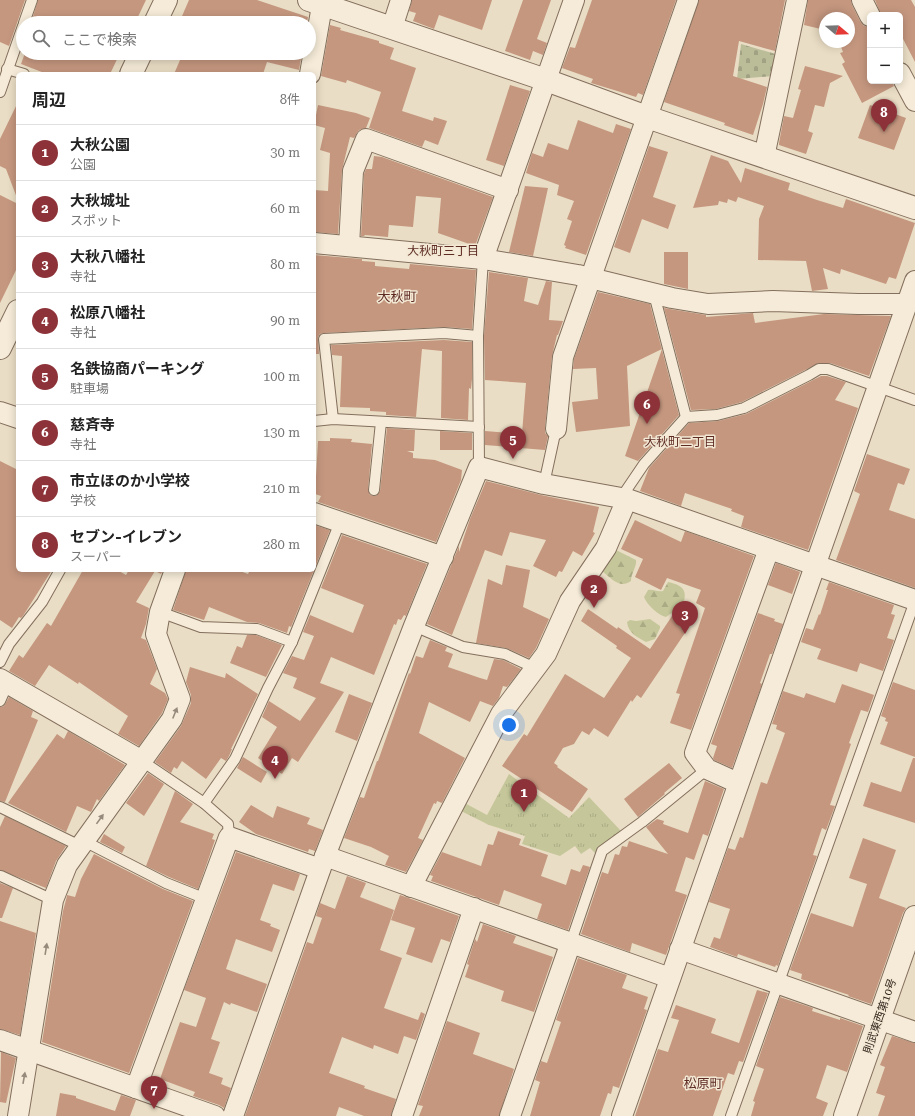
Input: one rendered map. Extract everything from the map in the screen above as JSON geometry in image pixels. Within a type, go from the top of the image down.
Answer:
[{"type":"street","points":[[159,16],[166,0]]},
{"type":"street","points":[[392,28],[401,0]]},
{"type":"street","points":[[483,259],[574,0]]},
{"type":"street","points":[[556,429],[563,356],[688,0]]},
{"type":"street","points":[[764,157],[797,0]]},
{"type":"street","points":[[862,0],[868,12]]},
{"type":"street","points":[[316,20],[318,2],[546,80],[647,117],[915,208]]},
{"type":"street","points":[[132,72],[138,60]]},
{"type":"street","points":[[310,72],[312,60]]},
{"type":"street","points":[[903,79],[915,101]]},
{"type":"street","points":[[349,246],[353,171],[366,139],[508,190]]},
{"type":"street","points":[[316,243],[483,259],[591,278],[654,294],[708,304],[773,301],[907,304]]},
{"type":"street","points":[[622,1116],[915,281]]},
{"type":"street","points":[[0,348],[16,314]]},
{"type":"street","points":[[0,412],[16,417]]},
{"type":"street","points":[[233,1116],[323,863],[414,626],[479,467],[544,484],[624,498],[915,600]]},
{"type":"street","points":[[411,887],[501,714],[546,654],[570,601],[606,548],[624,498]]},
{"type":"street","points":[[316,514],[443,557]]},
{"type":"street","points":[[738,783],[707,769],[695,753],[770,549]]},
{"type":"street","points":[[18,1116],[53,900],[67,865],[172,719],[180,699],[156,634],[160,612],[174,572]]},
{"type":"street","points":[[3,688],[142,760]]},
{"type":"street","points":[[136,1088],[229,837],[411,887],[670,978]]},
{"type":"street","points":[[402,1116],[474,908]]},
{"type":"street","name":"則武東西第10号","points":[[845,1116],[915,917]]},
{"type":"street","points":[[510,1116],[571,942]]},
{"type":"street","points":[[680,949],[915,1032]]},
{"type":"street","points":[[0,1040],[215,1116]]},
{"type":"lane","points":[[26,16],[32,0]]},
{"type":"lane","points":[[0,92],[16,45]]},
{"type":"lane","points":[[7,69],[17,72]]},
{"type":"lane","points":[[479,467],[478,336],[483,259]]},
{"type":"lane","points":[[654,294],[686,417]]},
{"type":"lane","points":[[334,419],[324,339],[444,333],[478,336]]},
{"type":"lane","points":[[624,498],[644,464],[686,417],[717,415],[744,408],[819,369],[828,369],[915,400]]},
{"type":"lane","points":[[316,421],[334,419],[479,427]]},
{"type":"lane","points":[[374,490],[381,422]]},
{"type":"lane","points":[[544,484],[556,429]]},
{"type":"lane","points":[[204,804],[235,759],[268,688],[292,642],[340,522]]},
{"type":"lane","points":[[0,662],[9,644],[42,602],[59,572]]},
{"type":"lane","points":[[731,1116],[915,600]]},
{"type":"lane","points":[[160,612],[201,627],[256,629],[292,642]]},
{"type":"lane","points":[[414,626],[463,647],[505,654],[535,668]]},
{"type":"lane","points":[[142,760],[204,804],[228,824],[229,837]]},
{"type":"lane","points":[[571,942],[602,851],[642,822],[707,769]]},
{"type":"lane","points":[[0,807],[166,883],[206,899]]},
{"type":"lane","points":[[0,876],[53,900]]},
{"type":"green space","points":[[741,44],[779,55],[773,76],[737,79]]},
{"type":"green space","points":[[614,549],[636,560],[631,581],[627,583],[620,584],[603,572],[603,568]]},
{"type":"green space","points":[[668,582],[682,588],[685,594],[685,599],[682,609],[666,617],[653,609],[644,597],[648,590],[663,591]]},
{"type":"green space","points":[[650,619],[660,626],[660,628],[655,639],[646,642],[631,632],[627,622],[630,620],[636,621]]},
{"type":"green space","points":[[509,774],[569,818],[589,797],[622,832],[595,853],[590,848],[581,854],[575,846],[560,856],[522,844],[525,836],[489,825],[457,809],[461,801],[487,815]]},
{"type":"building","points":[[0,0],[25,0],[19,16],[16,16],[16,26],[9,46],[0,42]]},
{"type":"building","points":[[38,0],[146,0],[138,16],[33,16]]},
{"type":"building","points":[[189,0],[257,0],[305,16],[182,16]]},
{"type":"building","points":[[412,0],[492,0],[482,30],[439,15],[434,29],[413,21],[416,13],[409,11]]},
{"type":"building","points":[[523,0],[551,0],[537,39],[547,43],[543,55],[533,51],[530,60],[505,51]]},
{"type":"building","points":[[592,0],[676,0],[643,95],[638,93],[636,97],[591,83],[593,79],[562,68],[570,47],[575,48]]},
{"type":"building","points":[[699,0],[785,0],[775,51],[739,41],[733,76],[767,87],[753,135],[724,125],[725,123],[664,102]]},
{"type":"building","points":[[808,0],[851,0],[860,21],[864,26],[867,26],[867,84],[893,84],[894,86],[862,103],[842,64],[845,62],[840,53],[843,52],[841,48],[855,48],[855,12],[819,12],[819,29],[804,25]]},
{"type":"building","points":[[875,0],[911,0],[915,7],[915,62],[903,39],[903,12],[880,12]]},
{"type":"building","points":[[330,25],[341,28],[340,30],[379,41],[379,43],[394,48],[390,59],[416,68],[402,111],[433,121],[434,117],[447,121],[438,145],[425,140],[422,147],[369,128],[381,92],[347,80],[346,83],[321,76]]},
{"type":"building","points":[[22,60],[117,60],[111,72],[42,72],[21,64]]},
{"type":"building","points":[[180,60],[301,60],[299,70],[267,62],[264,72],[175,72]]},
{"type":"building","points":[[805,66],[843,76],[830,83],[824,107],[815,105],[808,131],[813,133],[806,154],[779,145],[784,116],[793,118],[801,90],[798,89]]},
{"type":"building","points":[[510,85],[530,91],[504,166],[486,160]]},
{"type":"building","points":[[318,105],[356,113],[370,118],[366,128],[359,130],[354,138],[350,137],[342,170],[338,234],[316,232],[316,190],[328,191],[330,153],[320,150],[325,128],[316,126]]},
{"type":"building","points":[[870,105],[906,118],[894,150],[858,138]]},
{"type":"building","points":[[16,106],[16,195],[6,169],[0,166],[0,139]]},
{"type":"building","points":[[578,120],[613,133],[616,124],[631,129],[586,255],[565,248],[566,246],[564,245],[572,221],[567,219],[574,201],[557,195],[559,185],[526,173],[532,153],[543,157],[548,143],[568,150]]},
{"type":"building","points":[[649,146],[668,152],[653,197],[676,205],[668,229],[642,219],[630,253],[614,247]]},
{"type":"building","points":[[711,155],[728,161],[741,183],[745,168],[790,183],[788,190],[817,200],[843,208],[846,199],[915,223],[896,279],[889,277],[886,284],[841,269],[840,274],[823,268],[828,289],[812,291],[806,261],[758,260],[759,219],[764,206],[738,197],[736,202],[728,199],[727,203],[719,201],[718,205],[693,208]]},
{"type":"building","points":[[374,156],[382,157],[493,197],[475,246],[438,233],[441,198],[416,196],[413,227],[389,225],[388,237],[361,236],[364,174],[366,169],[372,169]]},
{"type":"building","points":[[525,186],[548,188],[533,256],[509,252]]},
{"type":"building","points":[[0,195],[16,203],[16,270],[0,303]]},
{"type":"building","points":[[664,252],[688,252],[688,289],[664,284]]},
{"type":"building","points":[[316,255],[362,259],[362,261],[375,262],[375,266],[409,269],[410,264],[476,270],[472,329],[444,327],[324,333],[320,334],[318,337],[319,354],[316,354]]},
{"type":"building","points":[[489,272],[528,278],[524,301],[538,305],[546,281],[552,282],[549,320],[563,321],[557,335],[552,356],[545,428],[545,433],[548,436],[545,450],[485,445],[485,431],[522,434],[526,383],[485,380],[484,336]]},
{"type":"building","points":[[598,292],[650,304],[662,349],[627,366],[630,426],[576,432],[572,402],[598,399],[596,368],[573,369],[574,359]]},
{"type":"building","points":[[664,308],[706,315],[706,317],[753,313],[755,323],[824,314],[891,316],[869,376],[830,363],[819,363],[742,402],[716,409],[691,410]]},
{"type":"building","points":[[444,340],[472,342],[472,379],[471,389],[469,388],[468,420],[441,418],[442,351],[422,349],[416,417],[386,415],[386,412],[370,411],[370,408],[340,407],[342,356],[332,355],[331,345]]},
{"type":"building","points":[[662,349],[679,415],[638,461],[625,456]]},
{"type":"building","points":[[821,376],[827,376],[846,382],[835,400],[858,408],[808,550],[741,527],[744,516],[731,511],[732,509],[685,493],[681,506],[640,491],[649,468],[689,423],[718,421],[746,414]]},
{"type":"building","points":[[387,428],[415,430],[414,451],[407,451],[413,453],[413,458],[435,460],[462,470],[461,480],[436,542],[318,502],[321,496],[316,494],[318,441],[330,441],[330,438],[352,439],[351,442],[372,444],[368,490],[370,495],[376,496],[380,491]]},
{"type":"building","points":[[440,431],[472,433],[472,450],[440,450]]},
{"type":"building","points":[[867,454],[910,469],[904,485],[898,483],[889,510],[915,519],[915,588],[836,560],[860,494],[854,491]]},
{"type":"building","points":[[0,461],[16,469],[16,572],[51,572],[23,616],[21,618],[19,617],[12,628],[0,620]]},
{"type":"building","points":[[486,481],[541,495],[599,507],[593,532],[595,533],[582,556],[573,551],[562,572],[559,571],[556,577],[533,566],[546,540],[510,532],[502,556],[485,550],[452,635],[427,624],[459,546],[459,552],[470,519]]},
{"type":"building","points":[[635,520],[681,542],[685,531],[754,556],[691,730],[670,723],[680,694],[676,693],[705,608],[696,603],[701,590],[667,578],[661,590],[635,577],[643,559],[621,549]]},
{"type":"building","points":[[316,526],[330,530],[316,565]]},
{"type":"building","points":[[342,535],[427,564],[406,616],[404,615],[401,620],[398,619],[396,625],[394,624],[374,675],[331,657],[320,683],[344,692],[298,762],[292,758],[282,774],[258,758],[277,727],[262,717],[269,701],[300,721],[316,698],[293,688],[297,678],[283,673],[292,656],[304,660],[314,636],[303,632],[310,615],[353,633],[364,605],[321,588]]},
{"type":"building","points":[[776,563],[800,572],[792,594],[768,585]]},
{"type":"building","points":[[506,565],[530,570],[523,607],[549,619],[536,648],[529,658],[506,648],[476,643],[488,579],[502,585]]},
{"type":"building","points":[[82,572],[121,572],[126,575],[128,572],[154,572],[136,602],[149,608],[146,624],[141,638],[146,640],[157,669],[150,684],[165,693],[168,699],[162,713],[139,746],[118,734],[128,716],[79,682],[78,684],[49,665],[35,686],[9,671],[19,655],[23,658],[47,623],[51,626]]},
{"type":"building","points":[[185,572],[242,572],[248,574],[249,572],[313,572],[291,627],[289,626],[287,633],[259,623],[247,622],[209,607],[204,620],[173,610]]},
{"type":"building","points":[[829,582],[894,605],[891,614],[895,615],[887,638],[894,640],[883,671],[860,663],[857,672],[817,659],[821,649],[801,642],[806,628],[813,630],[819,614],[820,615]]},
{"type":"building","points":[[588,609],[650,649],[672,616],[689,627],[641,698],[637,695],[632,702],[631,700],[608,737],[594,728],[589,735],[582,731],[574,744],[563,748],[554,763],[558,766],[557,767],[588,789],[572,812],[502,766],[524,734],[527,736],[565,674],[604,698],[631,658],[616,648],[617,646],[581,621]]},
{"type":"building","points":[[758,613],[775,619],[774,621],[783,624],[772,654],[770,654],[760,683],[762,684],[732,768],[714,760],[713,758],[717,746],[711,744]]},
{"type":"building","points":[[247,635],[256,635],[282,645],[266,677],[230,663],[237,646],[242,648]]},
{"type":"building","points":[[430,640],[447,647],[445,651],[453,654],[448,667],[480,678],[487,680],[494,659],[503,660],[521,669],[507,687],[503,686],[499,698],[493,706],[480,701],[470,722],[429,702],[419,733],[465,758],[442,803],[437,801],[436,804],[434,803],[418,838],[423,840],[406,872],[385,865],[389,856],[371,847],[344,838],[360,797],[364,798],[416,656],[423,658]]},
{"type":"building","points":[[190,667],[225,678],[226,673],[258,694],[226,761],[221,758],[206,779],[182,761],[177,769],[174,767],[171,773],[155,762],[181,726],[191,703],[191,695],[186,682]]},
{"type":"building","points":[[893,682],[915,690],[915,757],[880,744],[888,722],[885,721],[886,718],[881,716]]},
{"type":"building","points":[[842,684],[874,695],[868,712],[861,710],[849,743],[851,744],[830,805],[835,806],[826,830],[822,828],[813,855],[817,856],[778,966],[776,965],[775,967],[738,954],[737,957],[710,947],[714,937],[720,939],[730,909],[709,902],[728,848],[735,850],[740,837],[743,838],[761,782],[767,784],[785,733],[776,729],[777,725],[772,724],[783,691],[804,698],[806,693],[835,703]]},
{"type":"building","points":[[349,694],[372,703],[357,741],[335,732]]},
{"type":"building","points":[[9,697],[33,711],[31,717],[38,720],[5,802],[0,801],[0,707],[4,706]]},
{"type":"building","points":[[68,731],[125,765],[99,801],[97,799],[91,812],[77,806],[66,832],[8,803],[57,734],[64,739]]},
{"type":"building","points":[[243,757],[267,772],[261,783],[237,768]]},
{"type":"building","points":[[913,758],[915,758],[915,823],[863,806],[871,782],[901,792]]},
{"type":"building","points":[[669,763],[682,778],[638,817],[624,799]]},
{"type":"building","points":[[148,773],[164,784],[144,816],[126,803]]},
{"type":"building","points":[[705,781],[724,789],[708,836],[703,834],[694,860],[686,857],[675,891],[687,895],[666,955],[632,943],[630,952],[581,934],[602,872],[608,874],[615,854],[619,855],[622,846],[627,847],[629,841],[668,854],[646,827],[657,819],[664,821],[663,824],[688,833]]},
{"type":"building","points":[[175,791],[193,804],[180,822],[214,834],[212,839],[215,840],[198,889],[146,866]]},
{"type":"building","points":[[251,805],[273,818],[277,806],[310,818],[307,824],[323,830],[315,851],[309,849],[308,852],[256,834],[239,822]]},
{"type":"building","points":[[5,816],[66,846],[56,861],[46,888],[0,870],[0,827]]},
{"type":"building","points":[[498,831],[521,839],[519,845],[548,855],[541,876],[566,885],[571,869],[580,872],[583,865],[590,867],[568,930],[537,919],[542,904],[504,890],[499,905],[431,881],[433,876],[430,875],[442,852],[481,866],[488,844],[493,845]]},
{"type":"building","points":[[104,834],[125,847],[122,853],[100,842]]},
{"type":"building","points":[[863,838],[896,850],[879,898],[906,908],[871,1004],[801,979],[802,974],[790,970],[811,913],[853,927],[867,884],[849,878]]},
{"type":"building","points":[[236,852],[300,874],[294,891],[273,884],[260,920],[271,924],[270,926],[280,930],[272,952],[236,939],[226,969],[267,984],[257,1012],[224,1002],[211,1039],[220,1042],[209,1073],[223,1078],[221,1084],[231,1088],[224,1108],[193,1096],[195,1092],[160,1079],[180,1022],[196,1027],[206,998],[184,990]]},
{"type":"building","points":[[94,854],[163,889],[193,901],[129,1073],[42,1042],[63,911],[67,895],[75,897],[81,879]]},
{"type":"building","points":[[347,876],[366,883],[360,897],[394,910],[380,950],[402,958],[384,1008],[418,1020],[421,1012],[425,1014],[416,1040],[404,1036],[398,1054],[374,1045],[373,1049],[342,1037],[329,1073],[365,1086],[364,1088],[396,1099],[391,1116],[364,1116],[339,1107],[336,1116],[245,1116],[307,942],[313,944],[322,918],[316,916],[320,903],[335,909]]},
{"type":"building","points":[[0,883],[13,888],[2,918],[0,918]]},
{"type":"building","points":[[400,895],[459,916],[450,942],[441,939],[432,963],[406,954],[415,928],[391,920]]},
{"type":"building","points":[[0,921],[36,933],[20,1035],[0,1029]]},
{"type":"building","points":[[483,924],[516,936],[513,943],[553,957],[534,1012],[501,1001],[504,991],[465,977],[469,965],[467,964],[475,939],[477,942]]},
{"type":"building","points":[[578,958],[627,975],[622,988],[648,997],[644,1009],[647,1010],[619,1088],[613,1086],[611,1094],[608,1093],[600,1116],[530,1116],[540,1082],[535,1080],[541,1061],[547,1063],[561,1022],[556,1020]]},
{"type":"building","points":[[757,990],[768,993],[743,1062],[739,1061],[734,1075],[728,1073],[713,1116],[635,1116],[658,1049],[668,1052],[679,1020],[671,1018],[676,1005],[716,1019],[711,1033],[739,1043]]},
{"type":"building","points":[[780,997],[813,1008],[812,1011],[863,1026],[847,1072],[827,1065],[816,1098],[828,1103],[823,1116],[751,1116],[755,1102],[753,1101],[764,1069],[756,1066]]},
{"type":"building","points":[[447,1021],[480,1033],[473,1054],[514,1069],[499,1116],[419,1116],[423,1106],[418,1105]]},
{"type":"building","points":[[892,1036],[915,1043],[915,1116],[878,1116],[885,1096],[876,1093],[885,1067],[880,1065]]},
{"type":"building","points":[[1,1052],[16,1058],[6,1103],[0,1102]]},
{"type":"building","points":[[60,1093],[76,1096],[76,1098],[115,1111],[121,1095],[136,1100],[130,1116],[56,1116]]},
{"type":"place","name":"セブン-イレブン","points":[[884,132]]},
{"type":"place","name":"慈斉寺","points":[[647,424]]},
{"type":"place","name":"名鉄協商パーキング","points":[[513,459]]},
{"type":"place","name":"大秋城址","points":[[594,608]]},
{"type":"place","name":"大秋八幡社","points":[[685,634]]},
{"type":"place","name":"松原八幡社","points":[[275,779]]},
{"type":"place","name":"大秋公園","points":[[524,812]]},
{"type":"place","name":"市立ほのか小学校","points":[[154,1109]]},
{"type":"district","name":"大秋町三丁目","points":[[443,251]]},
{"type":"district","name":"大秋町","points":[[397,296]]},
{"type":"district","name":"大秋町二丁目","points":[[680,442]]},
{"type":"district","name":"松原町","points":[[703,1083]]}]
